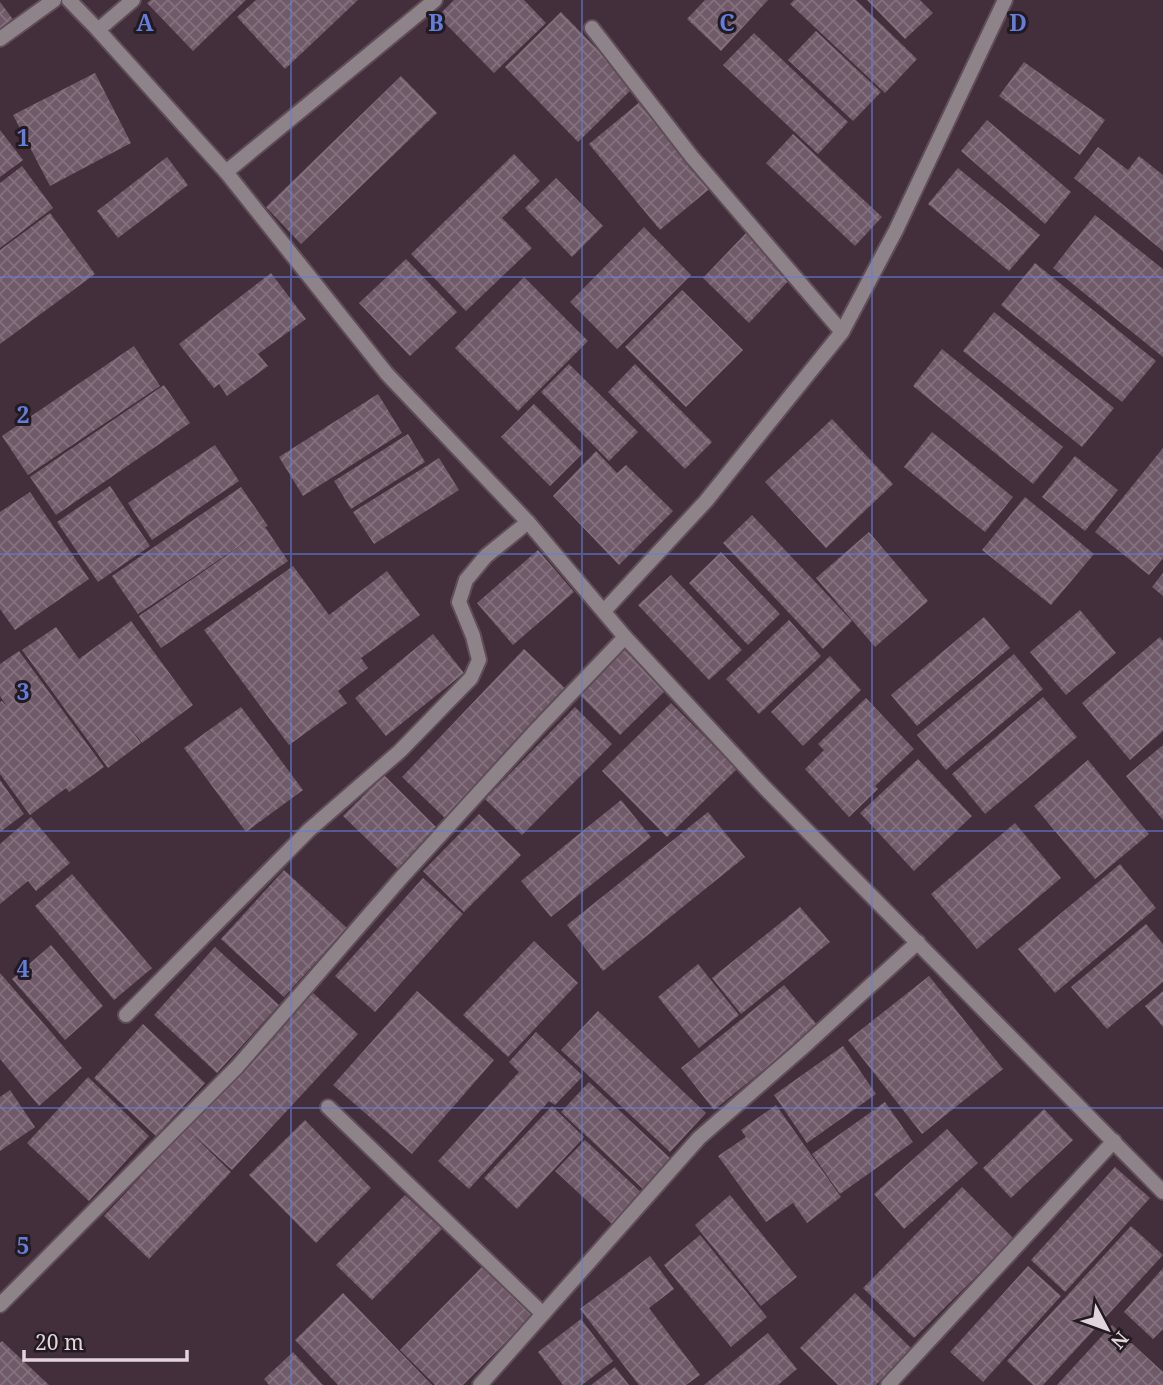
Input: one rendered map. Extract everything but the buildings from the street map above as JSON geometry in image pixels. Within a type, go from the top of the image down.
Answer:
[{"type":"street","points":[[0,39],[54,0]]},
{"type":"street","points":[[69,0],[226,172],[387,374],[528,522],[625,637],[765,788],[1163,1192]]},
{"type":"street","points":[[98,30],[133,0]]},
{"type":"street","points":[[226,172],[435,0]]},
{"type":"street","points":[[604,611],[706,501],[842,332],[896,230],[1005,0]]},
{"type":"street","points":[[592,28],[692,157],[842,332]]},
{"type":"street","points":[[126,1015],[309,831],[400,751],[471,678],[479,660],[473,636],[459,603],[466,580],[486,556],[528,522]]},
{"type":"street","points":[[0,1305],[237,1067],[410,868],[625,637]]},
{"type":"street","points":[[480,1385],[699,1138],[918,942]]},
{"type":"street","points":[[328,1107],[543,1314]]},
{"type":"street","points":[[888,1385],[1114,1141]]}]
